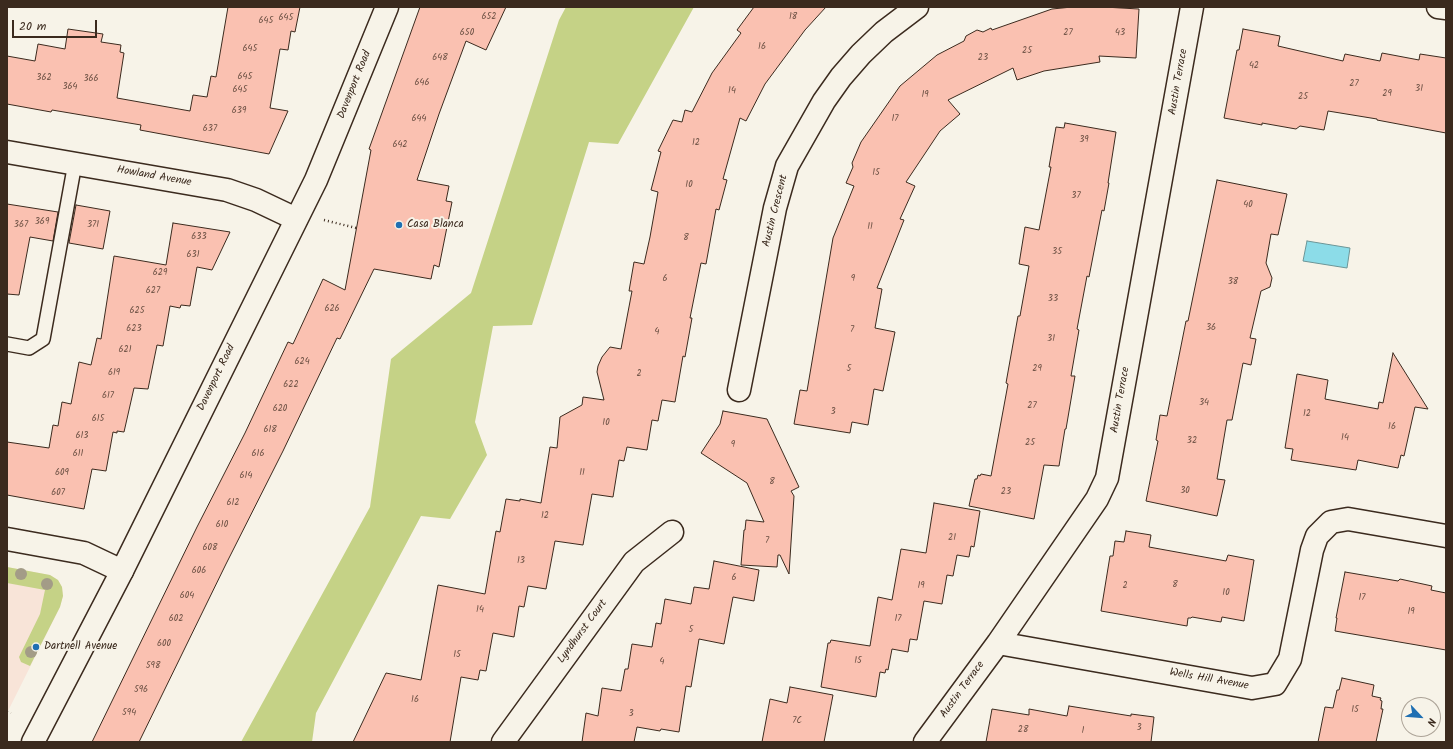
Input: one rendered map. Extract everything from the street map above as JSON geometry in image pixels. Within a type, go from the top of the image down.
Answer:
[{"type":"street","name":"Davenport Road","points":[[33,742],[122,571],[316,180],[387,7]]},
{"type":"street","name":"Austin Crescent","points":[[740,390],[775,208],[787,166],[824,102],[841,77],[861,54],[884,32],[917,7]]},
{"type":"street","name":"Austin Terrace","points":[[925,742],[998,643],[1098,499],[1107,478],[1192,7]]},
{"type":"street","points":[[1438,7],[1446,8]]},
{"type":"street","name":"Howland Avenue","points":[[7,152],[227,190],[256,200],[296,219]]},
{"type":"street","name":"Wells Hill Avenue","points":[[998,643],[1252,688],[1275,684],[1290,659],[1312,550],[1317,536],[1331,522],[1348,519],[1446,536]]},
{"type":"street","name":"Lyndhurst Court","points":[[503,742],[634,562],[672,532]]},
{"type":"street","points":[[7,539],[84,553],[122,571]]},
{"type":"lane","points":[[7,344],[29,348],[43,339],[74,163]]},
{"type":"path","points":[[324,220],[356,228]]},
{"type":"path","points":[[7,712],[11,713]]},
{"type":"shaded area","points":[[7,567],[50,575],[58,580],[62,587],[63,596],[60,607],[7,713]]},
{"type":"green space","points":[[566,7],[694,7],[618,144],[589,142],[532,325],[493,326],[475,422],[487,455],[450,519],[421,516],[316,713],[312,742],[241,742],[370,507],[391,359],[471,293],[559,20]]},
{"type":"green space","points":[[7,567],[50,575],[58,580],[62,587],[63,596],[60,607],[30,666],[21,662],[19,657],[40,614],[45,590],[7,583]]},
{"type":"water","points":[[1307,241],[1350,248],[1347,268],[1303,261]]},
{"type":"building","points":[[228,7],[300,7],[295,32],[291,31],[288,50],[280,49],[270,108],[288,111],[269,154],[140,130],[141,125],[7,104],[7,56],[35,61],[38,44],[65,49],[68,29],[103,34],[101,42],[121,45],[120,52],[124,53],[117,98],[190,111],[193,95],[207,97],[211,76],[216,77]]},
{"type":"building","points":[[420,7],[506,7],[486,50],[466,41],[417,180],[449,186],[446,201],[452,202],[439,267],[434,265],[431,279],[374,269],[340,339],[337,338],[283,451],[139,742],[92,742],[197,527],[245,433],[288,342],[293,344],[323,279],[345,290],[371,150],[369,149]]},
{"type":"building","points":[[754,7],[826,7],[805,30],[765,84],[746,121],[740,118],[723,179],[727,180],[719,210],[716,209],[706,264],[701,263],[690,318],[692,318],[685,357],[683,356],[675,402],[662,400],[658,421],[652,420],[647,450],[627,447],[624,461],[619,460],[613,497],[592,494],[583,545],[555,541],[546,589],[528,586],[524,607],[519,606],[514,637],[493,633],[486,671],[480,670],[478,680],[461,677],[450,742],[353,742],[386,673],[421,680],[438,585],[485,594],[496,531],[500,532],[506,499],[520,501],[520,499],[541,503],[550,447],[557,448],[560,417],[582,405],[583,397],[604,400],[597,372],[598,366],[602,357],[610,347],[621,349],[632,291],[629,291],[634,262],[644,264],[650,237],[658,192],[651,190],[661,152],[658,151],[673,120],[682,122],[685,110],[692,112],[712,73],[741,33],[737,30]]},
{"type":"building","points":[[1072,7],[1139,9],[1136,58],[1099,56],[1100,62],[1044,71],[1017,80],[1013,68],[948,100],[960,114],[940,131],[906,182],[915,186],[900,219],[904,220],[877,288],[882,289],[875,328],[895,332],[883,391],[874,389],[868,425],[852,422],[850,433],[794,424],[800,390],[807,391],[833,238],[854,186],[846,183],[853,167],[852,163],[861,142],[900,86],[937,55],[964,41],[966,36],[977,30],[983,32],[991,28],[992,30],[1052,9]]},
{"type":"building","points":[[1243,29],[1280,36],[1278,46],[1343,61],[1345,54],[1380,61],[1382,53],[1419,60],[1420,54],[1446,58],[1446,133],[1328,111],[1324,130],[1300,126],[1296,129],[1262,123],[1262,125],[1224,118],[1237,50],[1239,50]]},
{"type":"building","points":[[1065,123],[1116,132],[1104,211],[1102,210],[1077,329],[1079,330],[1071,376],[1075,376],[1059,466],[1044,465],[1034,519],[969,506],[975,479],[977,479],[978,475],[980,476],[981,474],[991,476],[1008,384],[1006,383],[1018,316],[1020,316],[1029,266],[1019,264],[1025,227],[1039,230],[1051,167],[1049,167],[1056,127],[1064,128]]},
{"type":"building","points":[[1217,180],[1287,194],[1278,235],[1271,234],[1266,263],[1272,278],[1270,287],[1261,291],[1250,338],[1256,339],[1251,365],[1243,363],[1232,420],[1227,420],[1217,479],[1225,480],[1217,516],[1146,501],[1158,441],[1156,440],[1160,415],[1167,416]]},
{"type":"building","points":[[7,204],[58,212],[53,241],[30,237],[19,295],[7,294]]},
{"type":"building","points":[[76,205],[110,211],[103,249],[69,243]]},
{"type":"building","points":[[173,223],[230,232],[212,270],[197,267],[190,306],[181,305],[180,308],[170,306],[163,346],[157,345],[148,389],[134,388],[124,432],[113,432],[106,471],[92,469],[84,509],[7,495],[7,442],[49,448],[53,425],[58,426],[62,402],[71,404],[79,362],[91,365],[97,338],[101,339],[114,256],[166,265]]},
{"type":"building","points":[[1393,353],[1428,409],[1415,407],[1404,456],[1401,455],[1398,468],[1358,460],[1356,470],[1291,460],[1293,449],[1285,448],[1297,374],[1328,380],[1325,399],[1378,409],[1379,402],[1383,403]]},
{"type":"building","points":[[723,411],[767,419],[799,487],[791,491],[794,496],[789,574],[780,555],[778,555],[777,567],[741,565],[746,520],[764,522],[747,483],[701,453],[720,424]]},
{"type":"building","points":[[934,503],[980,511],[974,547],[971,546],[969,557],[957,555],[953,576],[947,575],[942,604],[924,601],[917,640],[910,639],[908,652],[892,649],[888,670],[886,669],[885,673],[880,672],[876,697],[821,687],[828,643],[830,643],[831,640],[870,646],[878,597],[892,600],[901,549],[926,553]]},
{"type":"building","points":[[1126,531],[1151,535],[1149,547],[1226,561],[1228,555],[1254,560],[1244,621],[1222,617],[1221,622],[1192,617],[1188,618],[1187,626],[1101,611],[1110,556],[1113,556],[1115,541],[1124,542]]},
{"type":"building","points":[[714,561],[759,570],[754,601],[733,597],[724,644],[699,639],[691,687],[686,686],[679,732],[661,729],[660,731],[637,727],[634,742],[582,742],[586,713],[598,716],[602,688],[621,691],[625,669],[628,669],[632,644],[652,647],[656,623],[661,624],[665,599],[691,604],[694,587],[709,589]]},
{"type":"building","points":[[1345,572],[1398,581],[1400,579],[1432,586],[1431,590],[1446,593],[1446,650],[1335,631]]},
{"type":"building","points":[[1342,678],[1374,685],[1372,696],[1381,698],[1381,709],[1383,709],[1376,742],[1318,742],[1325,707],[1333,708],[1337,690],[1339,690]]},
{"type":"building","points":[[790,687],[833,695],[824,742],[762,742],[770,699],[787,703]]},
{"type":"building","points":[[1069,706],[1131,716],[1131,714],[1154,717],[1151,742],[986,742],[992,709],[1029,715],[1029,709],[1067,716]]},
{"type":"place","name":"Casa Blanca","points":[[399,225]]},
{"type":"place","name":"Dartnell Avenue","points":[[36,647]]}]
